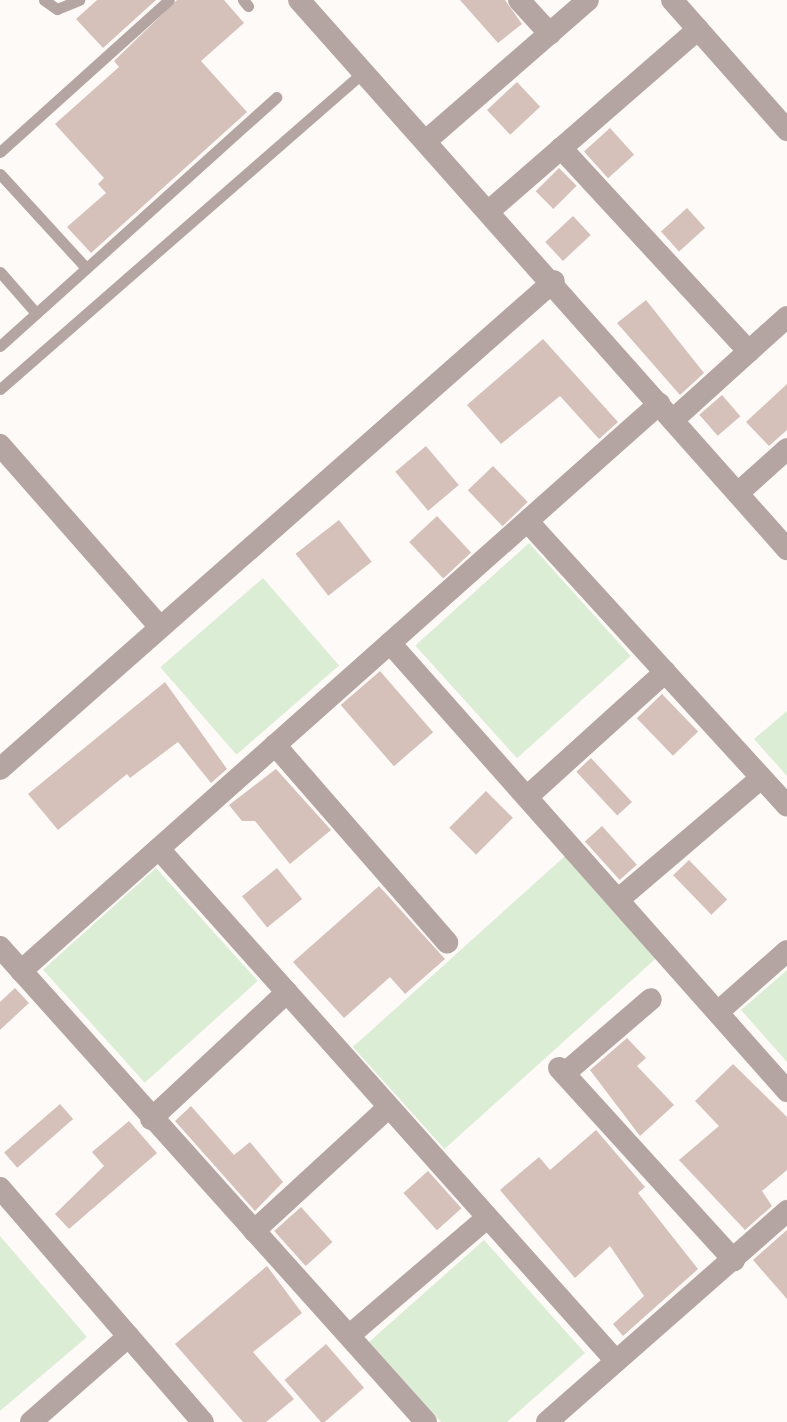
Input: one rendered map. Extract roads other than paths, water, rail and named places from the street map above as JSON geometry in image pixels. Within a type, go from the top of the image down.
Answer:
[{"type":"street","points":[[299,0],[554,281],[787,549]]},
{"type":"street","points":[[519,0],[550,34]]},
{"type":"street","points":[[427,140],[588,0]]},
{"type":"street","points":[[672,0],[787,130]]},
{"type":"street","points":[[489,211],[698,29]]},
{"type":"street","points":[[561,148],[749,352]]},
{"type":"street","points":[[0,769],[554,281]]},
{"type":"street","points":[[21,971],[528,522],[667,411],[749,352],[787,317]]},
{"type":"street","points":[[0,445],[160,627]]},
{"type":"street","points":[[738,493],[787,449]]},
{"type":"street","points":[[528,522],[787,806]]},
{"type":"street","points":[[390,643],[787,1091]]},
{"type":"street","points":[[528,796],[665,672]]},
{"type":"street","points":[[275,745],[447,942]]},
{"type":"street","points":[[619,899],[761,778]]},
{"type":"street","points":[[159,849],[616,1361]]},
{"type":"street","points":[[0,947],[151,1119],[351,1334],[426,1422]]},
{"type":"street","points":[[718,1012],[787,951]]},
{"type":"street","points":[[151,1119],[287,992]]},
{"type":"street","points":[[651,999],[562,1070],[734,1260]]},
{"type":"street","points":[[254,1231],[389,1107]]},
{"type":"street","points":[[0,1188],[203,1422]]},
{"type":"street","points":[[547,1422],[787,1211]]},
{"type":"street","points":[[351,1334],[487,1218]]},
{"type":"street","points":[[31,1422],[129,1336]]},
{"type":"lane","points":[[44,0],[57,9],[79,0]]},
{"type":"lane","points":[[0,152],[169,0]]},
{"type":"lane","points":[[2,384],[365,70]]},
{"type":"lane","points":[[0,346],[277,97]]},
{"type":"lane","points":[[0,174],[86,268]]},
{"type":"lane","points":[[0,272],[36,313]]}]
